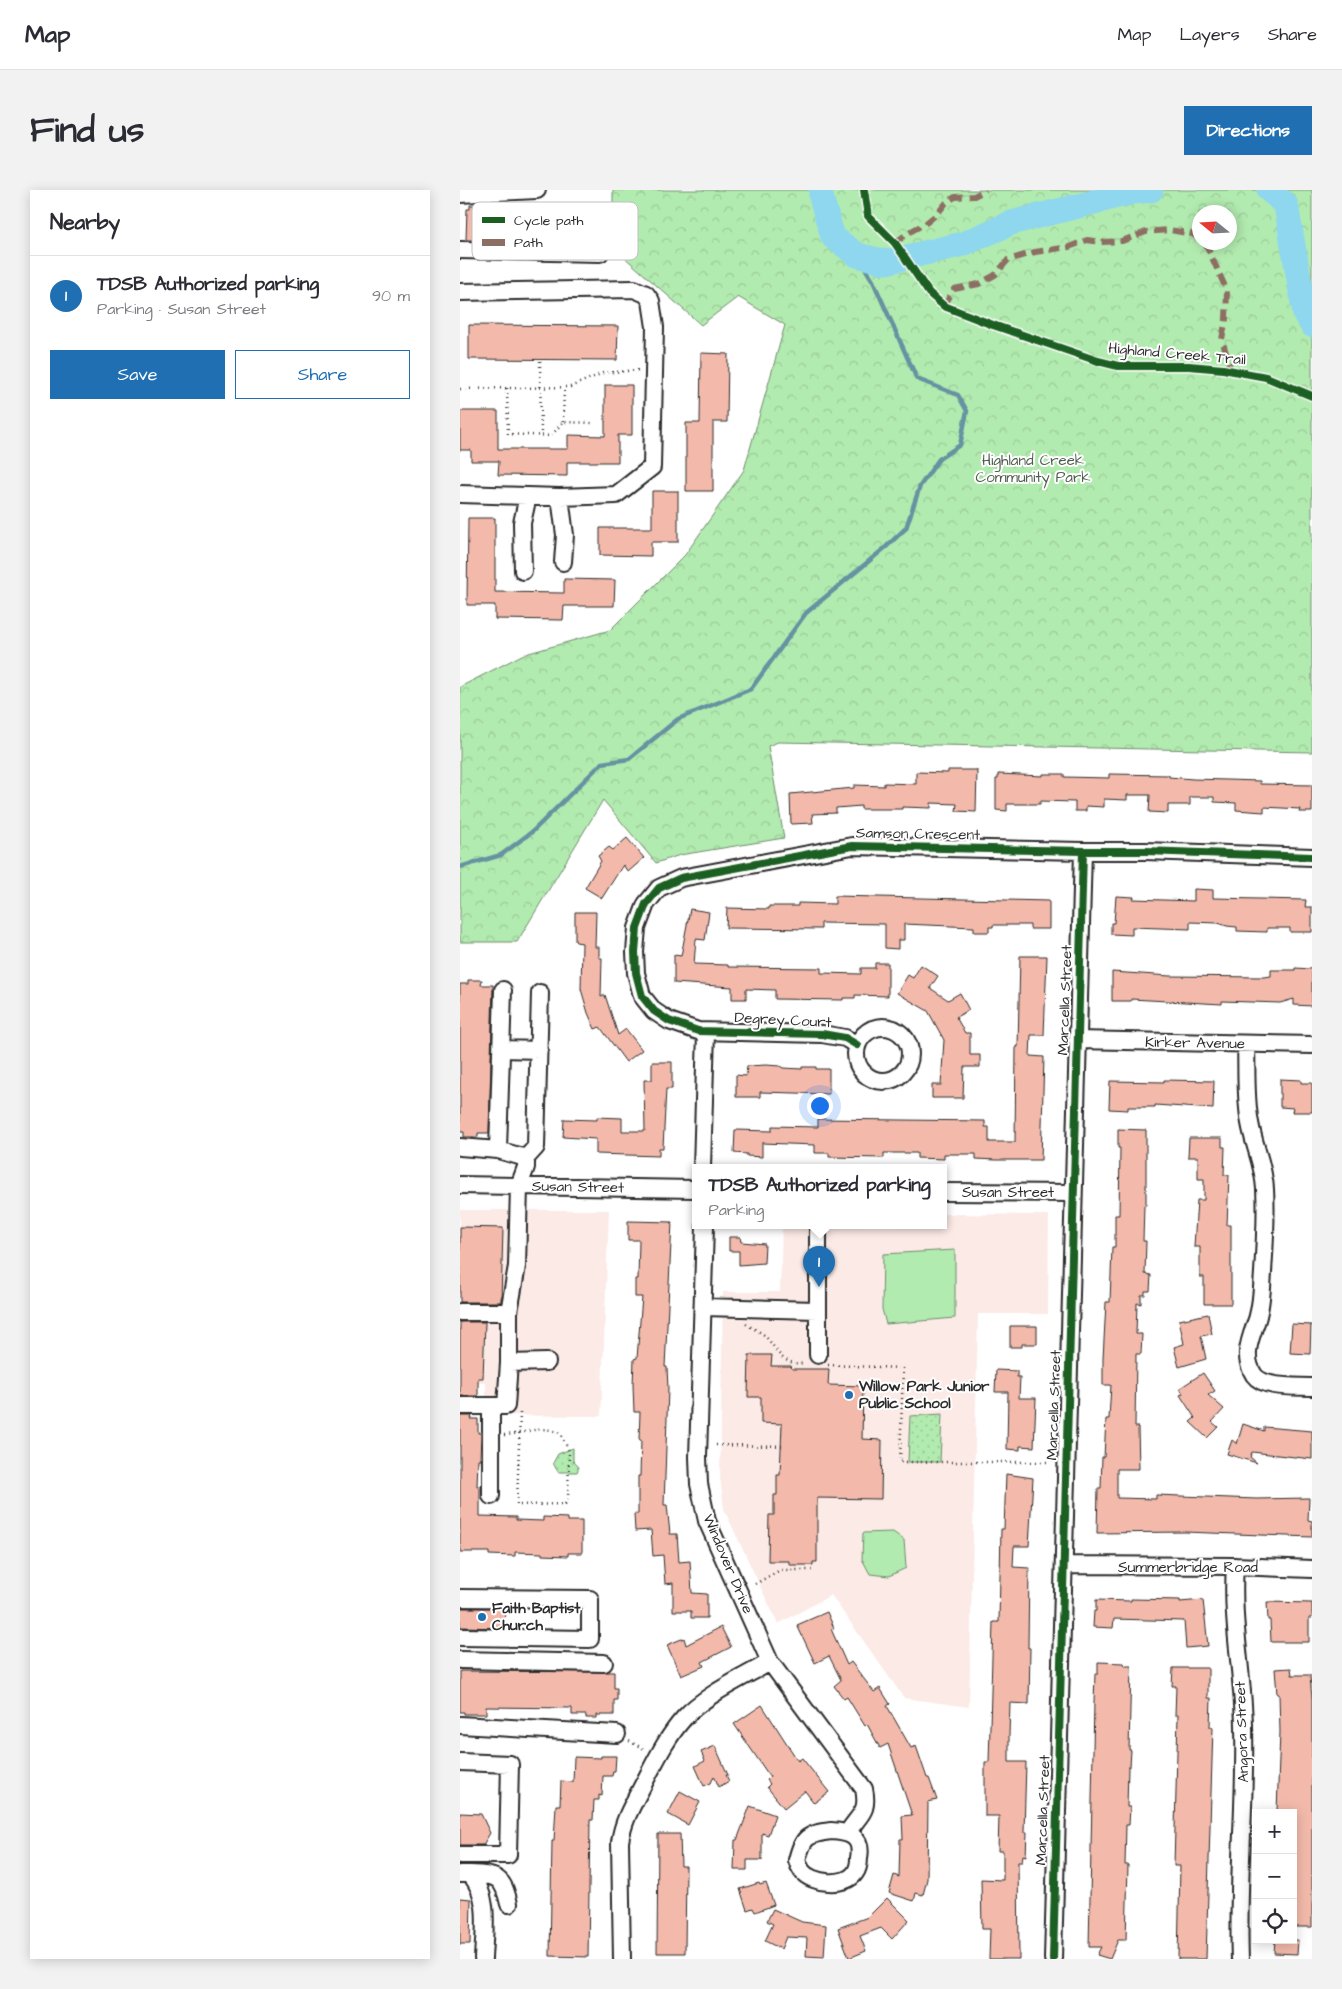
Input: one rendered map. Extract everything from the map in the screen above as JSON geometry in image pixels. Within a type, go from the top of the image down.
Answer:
[{"type":"street","points":[[460,194],[536,190]]},
{"type":"street","points":[[460,292],[607,289],[641,291],[651,301],[655,327],[652,467],[616,495],[560,498],[460,494]]},
{"type":"street","points":[[523,571],[522,523],[528,496]]},
{"type":"street","points":[[560,498],[565,535],[564,562]]},
{"type":"street","name":"Samson Crescent","points":[[706,1032],[669,1021],[654,1011],[642,996],[636,973],[637,928],[646,904],[659,888],[681,878],[852,846],[1144,851],[1312,857]]},
{"type":"street","name":"Marcella Street","points":[[1053,1959],[1083,851]]},
{"type":"street","points":[[498,1150],[503,990]]},
{"type":"street","points":[[460,1406],[506,1406],[509,1363],[509,1312],[517,1266],[519,1186],[526,1166],[526,1158],[536,1147],[540,993]]},
{"type":"street","points":[[702,1164],[706,1032]]},
{"type":"street","name":"Degrey Court","points":[[706,1032],[822,1034],[845,1038],[857,1045]]},
{"type":"street","name":"Kirker Avenue","points":[[1077,1040],[1312,1045]]},
{"type":"street","points":[[1246,1044],[1248,1111],[1252,1136],[1261,1158],[1265,1190],[1261,1298],[1256,1324],[1251,1335],[1248,1361],[1255,1376],[1262,1382],[1272,1385],[1312,1387]]},
{"type":"street","points":[[501,1049],[539,1050]]},
{"type":"street","points":[[460,1147],[498,1150],[526,1158]]},
{"type":"street","name":"Susan Street","points":[[460,1185],[692,1189]]},
{"type":"street","name":"Susan Street","points":[[947,1192],[1073,1193]]},
{"type":"street","name":"Windover Drive","points":[[704,1229],[698,1458],[702,1501],[714,1538],[770,1662],[864,1789],[866,1801],[862,1814],[848,1832]]},
{"type":"street","points":[[818,1229],[818,1361]]},
{"type":"street","points":[[703,1307],[818,1310]]},
{"type":"street","points":[[460,1312],[509,1312]]},
{"type":"street","points":[[509,1363],[548,1362]]},
{"type":"street","points":[[491,1496],[492,1407]]},
{"type":"street","name":"Summerbridge Road","points":[[1064,1565],[1235,1566],[1312,1569]]},
{"type":"street","name":"Angora Street","points":[[1235,1566],[1235,1632],[1244,1726],[1240,1959]]},
{"type":"street","points":[[460,1598],[590,1600],[590,1639],[460,1637]]},
{"type":"street","points":[[460,1660],[604,1663]]},
{"type":"street","points":[[622,1959],[620,1842],[622,1827],[658,1756],[684,1717],[701,1702],[770,1662]]},
{"type":"street","points":[[460,1725],[617,1734]]},
{"type":"street","points":[[460,1762],[510,1764],[508,1855],[460,1855]]},
{"type":"street","points":[[465,1874],[486,1874],[499,1879],[505,1888],[509,1904]]},
{"type":"street","points":[[465,1874],[478,1883],[483,1895],[485,1910],[483,1959]]},
{"type":"path","points":[[540,361],[540,435]]},
{"type":"path","points":[[460,388],[564,388],[603,373],[654,369]]},
{"type":"path","points":[[507,388],[508,434],[551,436],[563,422],[564,388]]},
{"type":"path","points":[[563,422],[593,423]]},
{"type":"path","points":[[741,1320],[763,1334],[782,1358],[790,1363],[818,1361],[903,1368],[900,1462],[1047,1462]]},
{"type":"path","points":[[492,1436],[519,1434],[538,1428],[550,1429],[560,1433],[569,1451],[568,1499],[565,1504],[517,1505],[519,1434],[520,1407]]},
{"type":"path","points":[[716,1445],[786,1446]]},
{"type":"path","points":[[755,1584],[780,1570],[812,1570]]},
{"type":"path","points":[[617,1734],[658,1756]]},
{"type":"shaded area","points":[[460,1210],[609,1210],[601,1416],[486,1415],[486,1383],[460,1382]]},
{"type":"shaded area","name":"Willow Park Junior Public School","points":[[947,1214],[1049,1215],[1048,1314],[978,1314],[969,1707],[904,1698],[831,1595],[778,1624],[724,1509],[720,1477],[723,1292],[780,1292],[782,1229],[947,1229]]},
{"type":"green space","name":"Highland Creek Community Park","points":[[613,190],[1312,190],[1312,752],[778,742],[768,746],[784,838],[680,855],[656,863],[603,800],[517,942],[460,942],[460,687],[522,655],[610,630],[685,555],[744,470],[785,325],[738,297],[701,325],[628,260],[638,260],[638,202],[613,202]]},
{"type":"green space","points":[[955,1250],[955,1318],[886,1324],[882,1309],[883,1254]]},
{"type":"green space","points":[[942,1414],[940,1462],[908,1462],[910,1416]]},
{"type":"green space","points":[[573,1448],[573,1461],[579,1467],[577,1472],[558,1472],[553,1463],[558,1454]]},
{"type":"green space","points":[[893,1532],[904,1540],[906,1568],[889,1576],[870,1574],[862,1559],[863,1533]]},
{"type":"building","points":[[470,205],[472,205],[472,240],[466,240],[467,209],[470,209]]},
{"type":"building","points":[[469,325],[618,326],[617,360],[469,359]]},
{"type":"building","points":[[701,353],[728,354],[727,422],[713,422],[713,491],[686,491],[686,423],[700,423]]},
{"type":"building","points":[[605,385],[632,385],[632,435],[618,435],[618,462],[567,462],[567,476],[498,475],[499,461],[471,461],[471,450],[460,450],[460,411],[498,411],[498,449],[568,449],[568,435],[605,436]]},
{"type":"building","points":[[652,491],[678,491],[678,542],[651,542],[651,556],[600,555],[600,528],[652,528]]},
{"type":"building","points":[[468,518],[495,518],[495,592],[564,593],[564,579],[615,580],[614,606],[564,606],[563,620],[495,619],[495,605],[467,605]]},
{"type":"building","points":[[948,770],[977,770],[976,812],[956,811],[957,804],[931,803],[931,808],[902,807],[902,809],[861,809],[861,806],[836,808],[836,813],[812,814],[813,823],[791,824],[790,794],[854,788],[854,785],[884,786],[884,783],[916,784],[916,772],[948,773]]},
{"type":"building","points":[[998,774],[1043,776],[1043,774],[1064,774],[1064,777],[1109,778],[1109,774],[1169,775],[1169,777],[1193,779],[1260,781],[1260,784],[1312,785],[1312,812],[1299,812],[1300,809],[1264,807],[1264,812],[1236,810],[1236,803],[1214,802],[1214,797],[1190,797],[1190,805],[1168,805],[1168,813],[1149,812],[1150,795],[1127,795],[1127,800],[1104,799],[1104,807],[1086,806],[1086,811],[1075,811],[1075,802],[1040,801],[1040,804],[1007,804],[1007,811],[996,810],[996,779],[998,779]]},
{"type":"building","points":[[627,838],[644,858],[628,872],[623,865],[602,898],[585,888],[601,861],[598,856],[609,847],[613,850]]},
{"type":"building","points":[[1194,889],[1213,890],[1213,898],[1306,900],[1305,907],[1312,907],[1312,932],[1290,932],[1290,928],[1267,928],[1267,932],[1237,931],[1237,927],[1218,923],[1190,922],[1190,929],[1132,927],[1132,935],[1111,934],[1111,923],[1114,923],[1116,896],[1134,897],[1133,899],[1194,901]]},
{"type":"building","points":[[835,896],[1049,901],[1049,929],[1030,929],[1030,925],[993,925],[993,927],[989,927],[989,932],[974,932],[974,927],[904,924],[904,940],[898,940],[898,949],[885,948],[885,924],[821,923],[821,929],[726,928],[727,908],[769,909],[769,906],[798,906],[798,903],[835,904]]},
{"type":"building","points":[[690,909],[709,912],[705,940],[696,939],[694,964],[728,965],[728,967],[821,968],[821,973],[861,974],[861,968],[875,968],[875,963],[888,963],[888,996],[855,995],[855,998],[843,998],[843,1000],[775,999],[775,990],[746,989],[746,999],[732,999],[732,987],[674,983],[674,955],[681,956]]},
{"type":"building","points":[[575,912],[596,912],[595,947],[599,947],[599,958],[602,958],[601,997],[605,995],[618,1035],[626,1029],[642,1050],[626,1062],[600,1027],[595,1029],[588,1013],[581,989],[582,943],[575,941]]},
{"type":"building","points":[[1020,956],[1047,956],[1044,1035],[1031,1035],[1030,1056],[1044,1057],[1041,1160],[976,1159],[976,1154],[944,1154],[944,1159],[917,1158],[917,1153],[884,1153],[884,1158],[829,1157],[829,1153],[815,1153],[815,1145],[762,1143],[762,1157],[734,1153],[735,1130],[772,1131],[772,1126],[818,1127],[818,1119],[985,1121],[985,1127],[989,1127],[989,1142],[1015,1142],[1016,1047],[1018,1047]]},
{"type":"building","points":[[921,965],[938,976],[930,988],[948,1000],[960,993],[969,1010],[956,1017],[965,1033],[970,1033],[970,1055],[980,1055],[980,1067],[964,1067],[963,1098],[932,1098],[932,1085],[941,1085],[944,1040],[928,1011],[897,993],[908,975],[913,978]]},
{"type":"building","points":[[1295,968],[1312,969],[1312,1006],[1294,1005],[1294,999],[1280,1003],[1222,1001],[1222,1004],[1131,999],[1131,1001],[1112,1001],[1112,972],[1170,976],[1264,977],[1271,976],[1271,970],[1295,970]]},
{"type":"building","points":[[468,980],[482,980],[481,985],[493,985],[489,1133],[478,1133],[478,1137],[464,1137],[464,1132],[460,1132],[460,984],[468,984]]},
{"type":"building","points":[[652,1062],[672,1062],[672,1089],[666,1089],[663,1148],[659,1148],[659,1156],[596,1154],[596,1139],[563,1137],[564,1119],[597,1120],[597,1117],[622,1118],[622,1131],[645,1131],[644,1080],[652,1080]]},
{"type":"building","points":[[766,1065],[783,1068],[802,1069],[802,1067],[816,1067],[816,1069],[829,1069],[829,1094],[760,1092],[760,1097],[736,1097],[736,1075],[746,1076],[747,1066]]},
{"type":"building","points":[[1280,1079],[1301,1080],[1301,1083],[1312,1083],[1312,1112],[1292,1112],[1293,1108],[1280,1107]]},
{"type":"building","points":[[1164,1080],[1214,1081],[1213,1109],[1155,1105],[1155,1107],[1128,1107],[1128,1110],[1109,1109],[1110,1081],[1164,1082]]},
{"type":"building","points":[[1118,1129],[1146,1130],[1146,1205],[1144,1205],[1143,1241],[1146,1241],[1145,1274],[1151,1275],[1150,1291],[1145,1291],[1145,1295],[1141,1295],[1141,1304],[1137,1303],[1136,1334],[1142,1334],[1141,1354],[1136,1354],[1135,1427],[1138,1427],[1139,1469],[1117,1469],[1117,1498],[1156,1499],[1156,1495],[1256,1499],[1309,1498],[1308,1520],[1312,1521],[1312,1537],[1185,1532],[1097,1533],[1098,1488],[1101,1488],[1102,1457],[1104,1457],[1106,1419],[1109,1419],[1111,1385],[1103,1385],[1103,1359],[1106,1302],[1110,1302],[1112,1247],[1115,1247],[1115,1215],[1119,1215],[1120,1148],[1118,1148]]},
{"type":"building","points":[[1189,1138],[1222,1138],[1222,1147],[1225,1147],[1224,1175],[1229,1175],[1227,1225],[1231,1225],[1231,1304],[1204,1304],[1204,1277],[1200,1277],[1200,1247],[1194,1247],[1197,1200],[1204,1200],[1204,1179],[1198,1179],[1198,1157],[1188,1157]]},
{"type":"building","points":[[628,1221],[672,1222],[665,1367],[667,1367],[668,1389],[664,1505],[667,1505],[670,1534],[677,1534],[679,1562],[690,1561],[692,1593],[707,1594],[707,1618],[691,1618],[691,1611],[673,1611],[673,1583],[665,1584],[663,1555],[653,1556],[651,1530],[635,1531],[634,1514],[638,1514],[638,1476],[640,1476],[641,1440],[639,1440],[640,1412],[634,1412],[633,1385],[634,1359],[637,1358],[642,1297],[635,1297],[635,1279],[638,1279],[639,1240],[628,1240]]},
{"type":"building","points":[[460,1227],[503,1228],[501,1302],[460,1302]]},
{"type":"building","points":[[729,1237],[740,1237],[741,1242],[765,1244],[764,1263],[739,1265],[739,1251],[729,1251]]},
{"type":"building","points":[[1208,1314],[1212,1334],[1201,1336],[1206,1359],[1179,1367],[1174,1347],[1184,1344],[1179,1320]]},
{"type":"building","points":[[460,1322],[485,1322],[483,1378],[478,1378],[478,1396],[460,1396]]},
{"type":"building","points":[[1292,1324],[1311,1325],[1310,1354],[1290,1353]]},
{"type":"building","points":[[1010,1326],[1037,1326],[1037,1344],[1022,1344],[1022,1347],[1010,1347]]},
{"type":"building","points":[[749,1355],[772,1355],[771,1366],[791,1366],[792,1369],[829,1369],[828,1385],[863,1386],[862,1439],[882,1440],[881,1499],[817,1498],[817,1562],[813,1562],[813,1565],[789,1565],[789,1561],[768,1561],[769,1515],[774,1515],[777,1475],[780,1475],[782,1424],[761,1423],[761,1397],[748,1397]]},
{"type":"building","points":[[996,1370],[1017,1371],[1017,1377],[1020,1377],[1019,1398],[1036,1398],[1034,1447],[1020,1446],[1020,1450],[1007,1449],[1008,1392],[995,1392]]},
{"type":"building","points":[[1203,1373],[1215,1391],[1208,1395],[1224,1409],[1212,1422],[1218,1427],[1207,1438],[1190,1422],[1195,1418],[1180,1395],[1183,1394],[1180,1388]]},
{"type":"building","points":[[460,1416],[472,1416],[471,1419],[478,1419],[478,1433],[481,1433],[477,1486],[480,1486],[480,1516],[516,1517],[516,1520],[543,1521],[543,1517],[568,1518],[568,1521],[582,1521],[582,1553],[568,1553],[568,1556],[515,1552],[515,1556],[489,1555],[489,1552],[460,1552]]},
{"type":"building","points":[[1243,1424],[1264,1431],[1264,1427],[1312,1431],[1312,1459],[1252,1452],[1250,1457],[1257,1463],[1227,1454],[1232,1440],[1237,1444]]},
{"type":"building","points":[[1006,1474],[1033,1478],[1029,1546],[1014,1546],[1013,1567],[1029,1568],[1029,1704],[1010,1703],[1009,1736],[1009,1762],[1026,1762],[1024,1832],[1027,1832],[1026,1856],[1023,1855],[1022,1862],[1018,1862],[1019,1959],[989,1959],[990,1929],[982,1929],[981,1879],[1003,1880],[1003,1851],[998,1851],[999,1816],[985,1816],[985,1762],[989,1762],[993,1622],[999,1622],[1001,1529],[1004,1529]]},
{"type":"building","points":[[1131,1599],[1180,1600],[1180,1602],[1203,1600],[1208,1646],[1186,1648],[1184,1621],[1114,1619],[1113,1628],[1093,1627],[1096,1600],[1131,1601]]},
{"type":"building","points":[[1267,1602],[1312,1603],[1312,1618],[1309,1618],[1309,1642],[1271,1642]]},
{"type":"building","name":"Faith Baptist Church","points":[[460,1608],[505,1608],[504,1628],[460,1627]]},
{"type":"building","points":[[827,1612],[834,1628],[831,1629],[847,1665],[851,1662],[874,1692],[880,1688],[890,1704],[887,1706],[911,1748],[916,1746],[937,1800],[928,1802],[927,1879],[923,1895],[916,1893],[914,1901],[889,1893],[894,1875],[899,1877],[900,1839],[903,1839],[902,1816],[912,1815],[888,1744],[880,1748],[867,1724],[865,1726],[847,1697],[844,1699],[834,1686],[841,1680],[829,1656],[815,1663],[797,1625]]},
{"type":"building","points":[[721,1627],[731,1647],[702,1662],[704,1666],[681,1676],[667,1645],[684,1638],[686,1645]]},
{"type":"building","points":[[1098,1662],[1124,1663],[1125,1666],[1131,1666],[1129,1750],[1131,1750],[1130,1767],[1128,1767],[1127,1807],[1130,1807],[1129,1825],[1126,1825],[1125,1865],[1128,1865],[1126,1940],[1118,1940],[1110,1959],[1097,1955],[1101,1947],[1089,1947],[1094,1702],[1095,1674],[1098,1674]]},
{"type":"building","points":[[1173,1668],[1208,1668],[1208,1698],[1211,1698],[1210,1727],[1213,1727],[1206,1959],[1178,1959],[1180,1866],[1174,1866],[1178,1715],[1175,1715],[1176,1686],[1172,1686]]},
{"type":"building","points":[[1291,1668],[1292,1675],[1310,1675],[1312,1699],[1312,1927],[1297,1927],[1297,1809],[1277,1809],[1280,1732],[1279,1694],[1277,1694],[1275,1669]]},
{"type":"building","points":[[460,1671],[614,1672],[614,1688],[617,1688],[617,1700],[614,1700],[614,1715],[597,1715],[597,1718],[586,1718],[586,1715],[572,1715],[572,1708],[486,1707],[486,1714],[464,1714],[464,1712],[460,1712]]},
{"type":"building","points":[[762,1705],[798,1761],[802,1758],[829,1792],[814,1803],[805,1791],[784,1808],[767,1787],[770,1784],[767,1780],[770,1777],[734,1724]]},
{"type":"building","points":[[715,1746],[729,1781],[719,1787],[714,1776],[711,1783],[704,1786],[695,1766],[705,1761],[701,1752]]},
{"type":"building","points":[[601,1756],[616,1756],[615,1771],[613,1771],[612,1776],[603,1776],[602,1796],[599,1795],[599,1800],[594,1800],[593,1820],[590,1820],[588,1957],[550,1956],[552,1841],[554,1841],[556,1805],[560,1805],[561,1781],[573,1782],[574,1757],[601,1758]]},
{"type":"building","points":[[680,1791],[700,1802],[688,1825],[668,1814]]},
{"type":"building","points":[[750,1806],[775,1815],[768,1835],[762,1833],[762,1860],[747,1860],[747,1870],[734,1870],[735,1840],[737,1840]]},
{"type":"building","points":[[460,1813],[481,1814],[490,1833],[483,1845],[460,1845]]},
{"type":"building","points":[[658,1834],[680,1834],[681,1866],[686,1866],[685,1953],[657,1953]]},
{"type":"building","points":[[759,1883],[760,1885],[766,1883],[774,1905],[755,1912],[753,1908],[747,1910],[740,1889]]},
{"type":"building","points":[[460,1898],[471,1899],[470,1944],[460,1944]]},
{"type":"building","points":[[887,1898],[909,1920],[892,1939],[881,1928],[860,1936],[866,1951],[849,1958],[838,1928],[868,1917]]},
{"type":"building","points":[[773,1909],[802,1922],[826,1925],[824,1957],[806,1956],[807,1938],[786,1937],[781,1949],[765,1941],[773,1924],[767,1921]]},
{"type":"building","points":[[1298,1940],[1297,1954],[1274,1953],[1275,1944],[1297,1944]]},
{"type":"waterway","points":[[821,190],[821,197],[833,237],[857,255],[886,262],[963,244],[1011,223],[1134,192],[1151,190]]},
{"type":"waterway","points":[[1269,190],[1286,205],[1305,314],[1312,325]]},
{"type":"waterway","points":[[460,867],[501,855],[533,831],[602,763],[629,759],[678,719],[751,689],[806,613],[886,547],[906,528],[920,486],[939,459],[960,445],[967,411],[958,395],[917,379],[873,281],[857,255]]},
{"type":"marked path","points":[[895,243],[926,223],[946,203],[955,197],[974,196],[986,190]]},
{"type":"marked path","points":[[944,306],[954,289],[979,284],[995,275],[1008,260],[1035,252],[1069,247],[1087,240],[1101,242],[1122,241],[1146,232],[1170,230],[1192,234]]},
{"type":"marked path","points":[[1209,250],[1227,291],[1226,319],[1222,339],[1231,371]]},
{"type":"cycle path","name":"Highland Creek Trail","points":[[864,190],[868,216],[895,243],[929,293],[944,306],[993,325],[1118,366],[1189,366],[1223,369],[1266,377],[1312,396]]},
{"type":"cycle path","points":[[857,1045],[845,1038],[822,1034],[698,1031],[669,1021],[654,1011],[642,996],[636,973],[637,928],[646,904],[659,888],[681,878],[852,846],[1145,851],[1312,857]]},
{"type":"cycle path","points":[[1053,1959],[1083,851]]},
{"type":"place","name":"TDSB Authorized parking","points":[[819,1287]]},
{"type":"place","name":"Willow Park Junior Public School","points":[[849,1395]]},
{"type":"place","name":"Faith Baptist Church","points":[[482,1617]]}]
